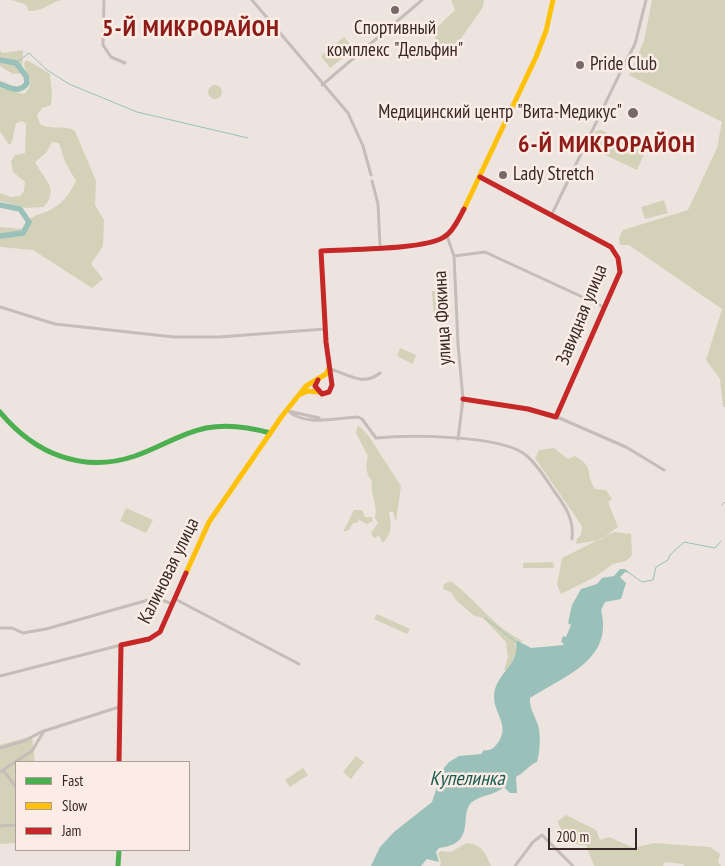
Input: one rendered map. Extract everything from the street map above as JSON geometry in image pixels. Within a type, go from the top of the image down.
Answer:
[{"type":"street","points":[[104,0],[103,45],[111,57],[125,63]]},
{"type":"street","points":[[252,0],[322,85],[348,113],[363,146],[371,175]]},
{"type":"street","points":[[322,85],[422,0]]},
{"type":"street","points":[[298,412],[297,398],[307,391],[322,394],[329,392],[331,383],[325,329],[321,251],[424,243],[447,236],[455,226],[480,177],[543,40],[553,0]]},
{"type":"street","points":[[552,214],[635,44],[646,0]]},
{"type":"street","name":"Завидная улица","points":[[480,177],[611,246],[618,258],[620,272],[556,417]]},
{"type":"street","points":[[372,181],[378,204],[380,246]]},
{"type":"street","name":"улица Фокина","points":[[447,236],[454,256],[458,344],[463,399],[458,439]]},
{"type":"street","points":[[454,256],[485,252],[604,307]]},
{"type":"street","points":[[0,307],[64,325],[174,336],[219,337],[325,329]]},
{"type":"street","points":[[329,368],[360,380],[370,380],[380,373]]},
{"type":"street","name":"Калиновая улица","points":[[121,645],[158,635],[207,525],[287,410],[306,386],[319,379],[329,368]]},
{"type":"street","points":[[318,392],[315,386],[319,379],[328,379],[331,383]]},
{"type":"street","points":[[463,399],[528,409],[556,417],[626,448],[664,470]]},
{"type":"street","points":[[287,410],[322,419]]},
{"type":"street","points":[[287,410],[302,420],[358,417],[362,419],[376,438],[412,436],[458,439],[512,447],[525,454],[572,517],[572,539]]},
{"type":"street","points":[[0,412],[17,432],[32,445],[59,457],[84,462],[110,462],[124,459],[184,434],[208,428],[240,427],[270,433]]},
{"type":"street","points":[[174,599],[299,664]]},
{"type":"street","points":[[0,628],[12,628],[23,633],[46,629],[148,600],[162,600],[172,604]]},
{"type":"street","points":[[0,676],[121,645],[119,761]]},
{"type":"street","points":[[0,748],[44,731],[119,708]]},
{"type":"street","points":[[18,761],[32,752],[44,731]]},
{"type":"street","points":[[15,763],[2,771],[15,786]]},
{"type":"street","points":[[0,826],[15,825]]},
{"type":"street","points":[[515,866],[533,842],[542,835],[573,866]]},
{"type":"street","points":[[118,851],[118,866]]},
{"type":"green space","points":[[11,0],[61,0],[42,9],[29,11],[25,4]]},
{"type":"green space","points":[[451,0],[484,0],[483,7],[455,47],[452,50],[444,50],[431,33],[455,10]]},
{"type":"green space","points":[[652,0],[725,0],[725,407],[723,407],[720,379],[706,360],[722,309],[629,245],[620,245],[619,238],[623,230],[688,210],[717,148],[722,122],[629,75],[644,41]]},
{"type":"green space","points":[[344,37],[354,49],[330,68],[321,56]]},
{"type":"green space","points":[[0,50],[2,53],[23,50],[22,73],[13,74],[0,66]]},
{"type":"green space","points":[[27,60],[50,74],[51,105],[42,108],[37,115],[40,124],[75,131],[96,181],[95,205],[104,220],[103,246],[91,264],[103,279],[92,288],[33,250],[0,247],[0,227],[22,229],[34,216],[59,205],[69,194],[76,181],[65,162],[59,143],[52,142],[46,153],[35,162],[50,188],[49,200],[44,207],[26,208],[0,201],[0,193],[11,197],[20,196],[24,191],[25,182],[13,172],[11,161],[15,155],[25,153],[26,124],[22,121],[16,123],[12,142],[9,145],[0,131],[0,88],[24,94],[30,85],[30,78],[24,63]]},
{"type":"green space","points":[[212,85],[218,85],[222,92],[218,99],[212,99],[208,95],[208,89]]},
{"type":"green space","points":[[601,130],[645,152],[637,170],[590,148],[590,143],[596,131]]},
{"type":"green space","points":[[664,200],[668,213],[645,219],[641,207]]},
{"type":"green space","points":[[432,291],[447,291],[449,314],[434,316]]},
{"type":"green space","points":[[400,348],[416,355],[413,364],[397,356]]},
{"type":"green space","points":[[358,425],[368,435],[401,486],[396,521],[393,512],[389,512],[391,529],[383,543],[379,536],[374,538],[371,533],[378,523],[375,518],[376,508],[372,481],[368,476],[368,456],[356,433]]},
{"type":"green space","points":[[554,448],[568,459],[575,456],[581,460],[588,467],[590,479],[595,489],[606,490],[612,499],[608,502],[618,527],[600,540],[576,544],[577,539],[581,535],[582,526],[535,458],[539,450]]},
{"type":"green space","points":[[126,508],[153,520],[146,533],[120,521]]},
{"type":"green space","points":[[354,510],[362,510],[365,517],[372,517],[373,521],[367,524],[359,520],[357,523],[353,523],[349,530],[343,532]]},
{"type":"green space","points":[[614,532],[631,534],[632,555],[626,561],[613,564],[595,577],[561,594],[557,585],[562,558]]},
{"type":"green space","points":[[553,562],[554,568],[523,568],[523,563]]},
{"type":"green space","points":[[451,581],[494,621],[523,641],[515,643],[517,651],[508,670],[504,670],[508,657],[506,642],[483,618],[473,615],[456,600],[451,592],[443,589],[444,584]]},
{"type":"green space","points":[[377,614],[410,629],[407,634],[374,619]]},
{"type":"green space","points":[[32,736],[35,761],[15,761],[15,843],[0,844],[0,745]]},
{"type":"green space","points":[[356,756],[364,762],[351,779],[343,772]]},
{"type":"green space","points":[[303,768],[308,775],[290,787],[285,780]]},
{"type":"green space","points":[[566,815],[596,830],[600,840],[609,837],[634,848],[654,843],[710,847],[720,854],[718,862],[721,866],[684,866],[683,864],[665,862],[663,866],[594,866],[586,845],[579,845],[569,840],[570,832],[564,832],[559,826],[558,821]]},
{"type":"green space","points":[[467,843],[480,848],[491,866],[440,866],[441,862],[438,854],[440,851],[451,852]]},
{"type":"water","name":"Купелинка","points":[[620,569],[625,569],[630,573],[625,572],[620,577],[626,583],[621,599],[605,602],[601,610],[603,627],[600,642],[593,654],[571,674],[530,698],[531,708],[539,729],[539,754],[537,762],[516,777],[517,793],[510,793],[504,787],[472,802],[466,814],[463,835],[459,841],[439,848],[436,852],[439,862],[427,859],[421,866],[371,866],[380,847],[394,832],[432,802],[443,769],[449,762],[459,756],[481,754],[484,750],[494,747],[501,738],[502,726],[495,703],[495,689],[511,664],[516,650],[516,642],[518,641],[531,648],[564,645],[561,641],[563,636],[566,637],[571,625],[568,623],[572,605],[581,589],[597,584],[602,578],[614,576]]},
{"type":"waterway","points":[[16,63],[29,53],[47,70],[69,84],[137,112],[248,138]]},
{"type":"waterway","points":[[0,60],[16,63],[26,76],[27,83],[18,89],[0,84]]},
{"type":"waterway","points":[[0,205],[20,209],[29,222],[23,233],[0,236]]},
{"type":"waterway","points":[[722,505],[725,502]]},
{"type":"waterway","name":"Купелинка","points":[[628,572],[642,582],[653,580],[656,567],[668,560],[670,555],[684,542],[715,548],[721,541]]},
{"type":"waterway","points":[[485,618],[516,642]]},
{"type":"traffic: fast","points":[[0,412],[28,439],[44,449],[78,461],[115,461],[135,456],[188,433],[206,428],[238,427],[270,433]]},
{"type":"traffic: fast","points":[[118,866],[119,851]]},
{"type":"traffic: slow","points":[[464,209],[536,57],[546,31],[553,0]]},
{"type":"traffic: slow","points":[[186,573],[209,522],[282,416],[306,386],[326,374],[329,368]]},
{"type":"traffic: slow","points":[[301,394],[307,391],[318,392]]},
{"type":"traffic: jam","points":[[463,399],[528,409],[556,417],[620,272],[618,258],[611,247],[480,177]]},
{"type":"traffic: jam","points":[[318,380],[315,386],[322,394],[329,392],[332,385],[326,342],[321,251],[403,247],[434,241],[450,232],[464,209]]},
{"type":"traffic: jam","points":[[119,761],[121,645],[149,639],[160,632],[186,573]]},
{"type":"place","name":"Спортивный комплекс \"Дельфин\"","points":[[395,10]]},
{"type":"place","name":"Pride Club","points":[[580,65]]},
{"type":"place","name":"Медицинский центр \"Вита-Медикус\"","points":[[633,113]]},
{"type":"place","name":"Lady Stretch","points":[[503,175]]},
{"type":"district","name":"5-Й МИКРОРАЙОН","points":[[191,29]]},
{"type":"district","name":"6-Й МИКРОРАЙОН","points":[[607,145]]}]
